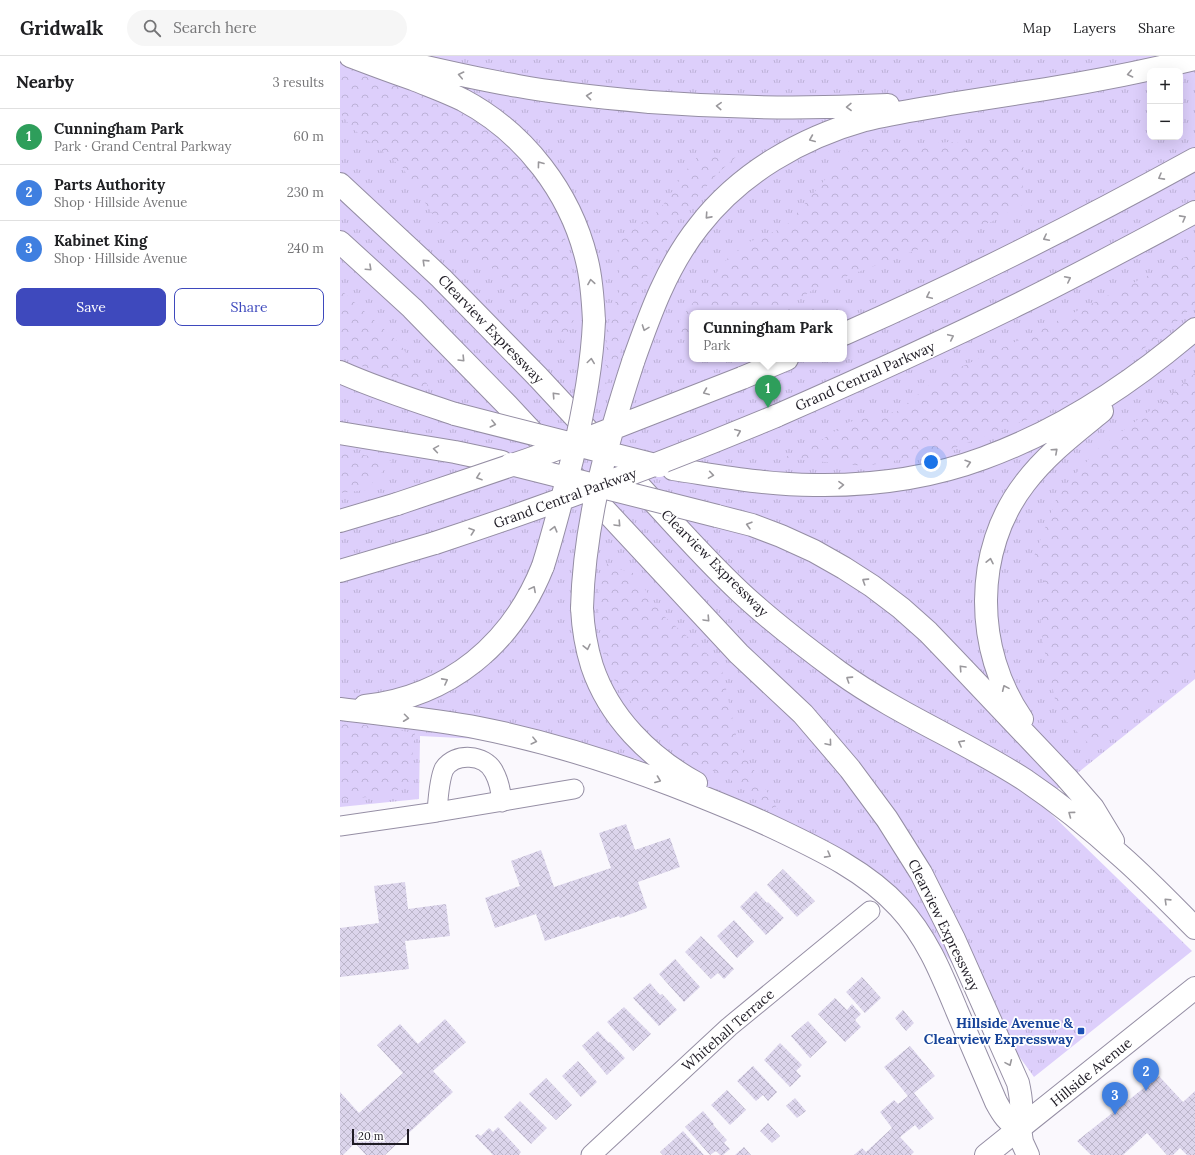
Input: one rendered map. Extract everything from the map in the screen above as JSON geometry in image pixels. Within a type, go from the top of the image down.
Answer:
[{"type":"main road","points":[[340,708],[387,703],[408,697],[446,681],[462,671],[492,647],[506,632],[526,601],[543,566],[559,509],[584,404],[593,347],[594,321],[593,299],[587,261],[576,225],[557,189],[534,157],[502,125],[484,112],[442,90],[350,56]]},
{"type":"main road","points":[[379,56],[460,75],[519,86],[572,94],[678,104],[764,107],[864,106],[916,104],[1013,94]]},
{"type":"main road","points":[[1020,1129],[1009,1122],[1002,1114],[935,961],[924,939],[899,907],[869,881],[832,858],[684,777],[669,767],[638,741],[625,725],[613,708],[602,688],[592,667],[587,647],[583,627],[582,608],[585,558],[598,490],[614,424],[633,362],[656,299],[677,257],[688,240],[700,224],[730,192],[766,164],[783,153],[802,143],[866,120],[914,110],[1108,78],[1195,59]]},
{"type":"main road","points":[[847,333],[1000,262],[1195,158]]},
{"type":"main road","name":"Clearview Expressway","points":[[340,184],[430,267],[485,322],[718,571],[762,612],[814,654],[871,693],[1026,781],[1079,820],[1123,858],[1195,928]]},
{"type":"main road","name":"Grand Central Parkway","points":[[340,571],[435,544],[503,521],[633,474],[707,445],[894,363],[1021,303],[1084,272],[1195,212]]},
{"type":"main road","name":"Clearview Expressway","points":[[340,242],[412,308],[460,357],[739,654],[803,714],[850,768],[875,801],[921,873],[954,939],[1018,1084],[1022,1113],[1020,1129],[1022,1142],[1028,1155]]},
{"type":"main road","points":[[1066,778],[1020,717],[1010,699],[994,660],[989,641],[985,607],[988,573],[992,553],[1005,517],[1024,484],[1037,468],[1128,390],[1188,335]]},
{"type":"main road","points":[[340,372],[367,384],[455,414],[673,469],[747,481],[815,486],[848,485],[880,482],[952,468],[984,458],[1012,446],[1074,415],[1135,376],[1188,335]]},
{"type":"main road","points":[[340,521],[397,504],[589,438],[780,362]]},
{"type":"main road","points":[[340,433],[455,452],[502,462],[752,525],[814,550],[872,586],[901,608],[928,632],[1093,808],[1123,858]]},
{"type":"main road","points":[[340,708],[471,727],[562,747],[603,760],[690,792],[758,820],[801,841]]},
{"type":"main road","name":"Hillside Avenue","points":[[986,1155],[1195,988]]},
{"type":"street","points":[[437,812],[441,779],[444,770],[450,762],[464,757],[483,760],[494,770],[500,789],[502,802]]},
{"type":"street","points":[[340,826],[502,802],[574,789]]},
{"type":"street","name":"Whitehall Terrace","points":[[591,1155],[729,1027],[870,911]]},
{"type":"green space","points":[[340,56],[1195,56],[1195,679],[1040,803],[1192,951],[1034,1077],[906,900],[876,874],[634,758],[632,762],[579,744],[420,736],[419,799],[340,807]]},
{"type":"green space","points":[[340,64],[461,109],[499,136],[522,158],[561,219],[580,307],[563,342],[501,276],[437,221],[402,167],[353,129],[340,113]]},
{"type":"green space","points":[[950,142],[1024,150],[1022,205],[991,222],[818,287],[779,310],[689,310],[689,338],[673,336],[681,318],[728,258],[749,242],[785,227],[850,150]]},
{"type":"green space","points":[[699,155],[738,155],[717,174],[677,221],[642,286],[617,363],[605,386],[607,327],[620,289],[618,253],[623,235],[633,226],[651,219]]},
{"type":"green space","points":[[1195,252],[1195,304],[1163,335],[1062,406],[946,451],[866,466],[783,458],[818,442],[849,422],[898,411],[939,377],[1019,340]]},
{"type":"green space","points":[[340,289],[400,344],[431,390],[369,370],[340,354]]},
{"type":"green space","points":[[1195,373],[1195,658],[1090,745],[1058,713],[1043,644],[1039,603],[1044,579],[1033,559],[1059,492],[1099,448],[1166,399]]},
{"type":"green space","points":[[340,452],[355,453],[392,461],[366,490],[340,493]]},
{"type":"green space","points":[[607,563],[616,568],[633,573],[664,616],[721,666],[738,744],[780,813],[740,785],[693,760],[653,731],[605,668],[597,599]]},
{"type":"green space","points":[[340,721],[415,733],[409,785],[386,795],[340,800]]},
{"type":"building","points":[[626,824],[635,850],[670,838],[680,867],[638,882],[647,908],[620,918],[619,916],[545,941],[536,914],[495,928],[485,898],[520,886],[511,861],[541,850],[554,887],[611,868],[599,833]]},
{"type":"building","points":[[783,869],[815,901],[797,917],[767,885]]},
{"type":"building","points":[[405,882],[408,909],[446,904],[450,936],[405,941],[409,969],[340,977],[340,928],[379,923],[374,886]]},
{"type":"building","points":[[756,891],[784,918],[766,935],[740,907]]},
{"type":"building","points":[[734,920],[754,942],[737,958],[717,936]]},
{"type":"building","points":[[701,936],[734,969],[724,979],[718,973],[711,979],[685,952]]},
{"type":"building","points":[[675,959],[700,987],[684,1002],[659,974]]},
{"type":"building","points":[[862,977],[881,998],[865,1013],[846,992]]},
{"type":"building","points":[[650,983],[660,995],[662,994],[677,1010],[659,1026],[633,998]]},
{"type":"building","points":[[835,998],[847,1010],[852,1004],[861,1014],[855,1020],[861,1027],[845,1042],[818,1014]]},
{"type":"building","points":[[624,1007],[651,1034],[633,1051],[607,1022]]},
{"type":"building","points":[[903,1010],[914,1023],[906,1031],[895,1018]]},
{"type":"building","points":[[445,1019],[466,1042],[433,1071],[453,1092],[385,1155],[366,1155],[355,1143],[343,1155],[340,1155],[340,1092],[359,1113],[403,1073],[377,1045],[400,1024],[418,1044]]},
{"type":"building","points":[[808,1021],[827,1042],[810,1058],[791,1036]]},
{"type":"building","points":[[598,1031],[625,1058],[607,1075],[582,1046]]},
{"type":"building","points":[[780,1043],[802,1065],[796,1071],[801,1076],[790,1087],[764,1060]]},
{"type":"building","points":[[910,1046],[935,1076],[914,1093],[934,1118],[919,1130],[915,1125],[900,1137],[914,1152],[911,1155],[854,1155],[862,1148],[866,1152],[892,1128],[880,1112],[894,1100],[898,1104],[908,1096],[884,1067]]},
{"type":"building","points":[[578,1061],[597,1082],[581,1097],[562,1076]]},
{"type":"building","points":[[753,1066],[777,1092],[768,1101],[763,1095],[756,1101],[737,1081]]},
{"type":"building","points":[[1159,1076],[1183,1102],[1195,1091],[1195,1155],[1187,1155],[1180,1148],[1173,1155],[1167,1155],[1147,1133],[1123,1155],[1091,1155],[1077,1141]]},
{"type":"building","points":[[546,1078],[572,1105],[556,1120],[529,1094]]},
{"type":"building","points":[[727,1090],[746,1110],[730,1125],[711,1105]]},
{"type":"building","points":[[795,1098],[806,1111],[797,1118],[786,1106]]},
{"type":"building","points":[[520,1101],[547,1128],[531,1144],[504,1117]]},
{"type":"building","points":[[703,1111],[714,1124],[713,1125],[727,1140],[724,1143],[730,1149],[723,1155],[720,1155],[716,1151],[710,1155],[685,1127]]},
{"type":"building","points":[[768,1123],[780,1136],[772,1143],[760,1131]]},
{"type":"building","points":[[498,1127],[521,1152],[519,1155],[493,1155],[475,1136],[478,1134],[481,1136],[489,1128],[493,1132]]},
{"type":"building","points":[[683,1131],[704,1155],[663,1155],[660,1152]]},
{"type":"building","points":[[744,1147],[751,1155],[735,1155]]},
{"type":"place","name":"Cunningham Park","points":[[768,408]]},
{"type":"place","name":"Hillside Avenue & Clearview Expressway","points":[[1081,1031]]},
{"type":"place","name":"Parts Authority","points":[[1146,1091]]},
{"type":"place","name":"Kabinet King","points":[[1115,1115]]}]
